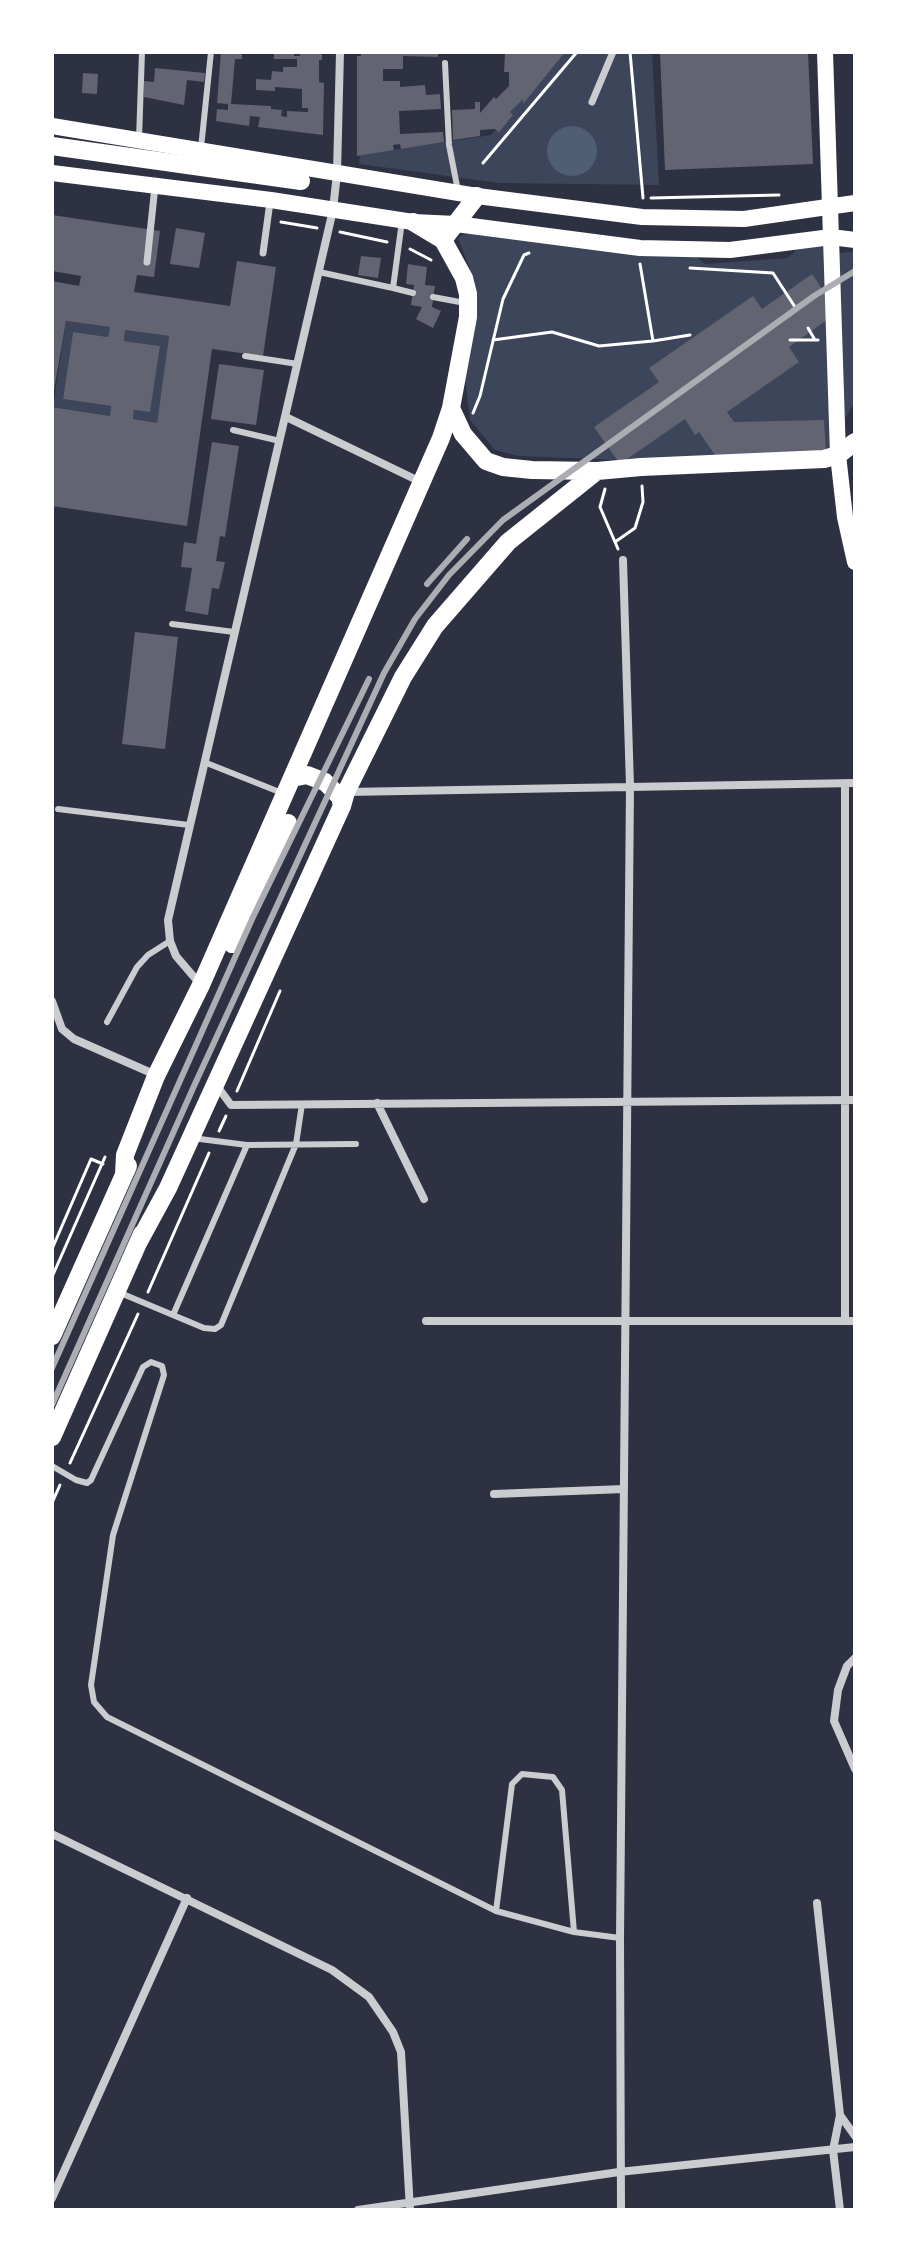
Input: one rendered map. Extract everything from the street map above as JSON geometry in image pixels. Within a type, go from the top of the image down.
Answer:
[{"type":"main road","points":[[825,52],[838,455],[845,517],[855,562]]},
{"type":"main road","points":[[52,126],[477,196],[642,217],[744,219],[855,203]]},
{"type":"main road","points":[[52,146],[301,181]]},
{"type":"main road","points":[[52,173],[271,200],[408,221],[456,224],[640,248],[730,250],[831,237],[855,240]]},
{"type":"main road","points":[[443,240],[477,196]]},
{"type":"main road","points":[[124,1175],[125,1155],[156,1076],[201,985],[451,408],[468,303],[464,278],[443,240],[408,221]]},
{"type":"main road","points":[[451,408],[463,434],[486,461],[503,467],[603,470],[824,459],[838,455],[855,442]]},
{"type":"main road","points":[[137,1245],[168,1188],[344,799],[403,677],[435,626],[508,542],[603,470]]},
{"type":"main road","points":[[288,786],[307,775],[325,782],[344,799]]},
{"type":"main road","points":[[52,1336],[63,1300],[288,823]]},
{"type":"main road","points":[[53,1433],[317,836]]},
{"type":"street","points":[[201,985],[176,956],[170,941],[168,920],[333,210],[340,52]]},
{"type":"street","points":[[592,102],[613,52]]},
{"type":"street","points":[[147,262],[155,186]]},
{"type":"street","points":[[263,253],[271,200]]},
{"type":"street","points":[[286,417],[421,482]]},
{"type":"street","points":[[621,2210],[620,1938],[630,786],[623,560]]},
{"type":"street","points":[[344,799],[630,786],[850,784],[850,1321],[426,1321]]},
{"type":"street","points":[[52,1001],[62,1029],[74,1039],[156,1076]]},
{"type":"street","points":[[215,1083],[231,1105],[850,1100]]},
{"type":"street","points":[[377,1103],[424,1199]]},
{"type":"street","points":[[494,1494],[624,1489]]},
{"type":"street","points":[[855,1658],[847,1666],[838,1690],[834,1721],[855,1769]]},
{"type":"street","points":[[52,1834],[332,1970],[369,1997],[382,2014],[401,2052],[410,2205]]},
{"type":"street","points":[[52,2198],[187,1898]]},
{"type":"street","points":[[817,1903],[840,2115],[833,2150],[840,2210]]},
{"type":"street","points":[[840,2115],[855,2136]]},
{"type":"street","points":[[358,2210],[410,2205],[619,2172],[855,2147]]},
{"type":"lane","points":[[139,139],[142,52]]},
{"type":"lane","points":[[201,149],[211,52]]},
{"type":"lane","points":[[445,63],[449,145],[458,192]]},
{"type":"lane","points":[[393,288],[408,221]]},
{"type":"lane","points":[[319,272],[413,293]]},
{"type":"lane","points":[[433,297],[468,303]]},
{"type":"lane","points":[[245,356],[298,364]]},
{"type":"lane","points":[[233,430],[280,441]]},
{"type":"lane","points":[[172,624],[234,632]]},
{"type":"lane","points":[[204,762],[288,786]]},
{"type":"lane","points":[[58,809],[189,825]]},
{"type":"lane","points":[[107,1022],[137,967],[148,955],[170,941]]},
{"type":"lane","points":[[117,1292],[204,1328],[215,1329],[221,1325],[296,1144],[302,1104]]},
{"type":"lane","points":[[190,1138],[247,1145],[356,1144]]},
{"type":"lane","points":[[173,1315],[247,1145]]},
{"type":"lane","points":[[52,1466],[76,1480],[87,1483],[91,1480],[143,1367],[151,1362],[162,1366],[164,1375],[113,1535],[91,1685],[94,1702],[107,1717],[496,1911],[574,1932],[620,1938]]},
{"type":"lane","points":[[496,1911],[512,1784],[522,1774],[553,1777],[562,1790],[574,1932]]},
{"type":"path","points":[[483,163],[577,52]]},
{"type":"path","points":[[630,52],[643,198],[781,194]]},
{"type":"path","points":[[463,434],[480,396],[503,299],[524,255],[533,251]]},
{"type":"path","points":[[639,258],[653,341]]},
{"type":"path","points":[[683,267],[773,273],[795,307]]},
{"type":"path","points":[[493,340],[552,332],[599,346],[690,335]]},
{"type":"path","points":[[615,542],[635,528],[643,502],[641,467]]},
{"type":"path","points":[[603,470],[600,507],[623,560]]},
{"type":"path","points":[[52,1249],[91,1159],[124,1175]]},
{"type":"shaded area","points":[[561,52],[652,52],[659,185],[499,183],[359,164],[360,155],[491,135]]},
{"type":"shaded area","points":[[572,126],[590,133],[597,151],[590,169],[572,176],[554,169],[547,151],[554,133]]},
{"type":"shaded area","points":[[484,232],[695,256],[705,264],[787,258],[803,245],[819,243],[825,248],[830,449],[646,461],[518,456],[495,450],[470,420],[465,379],[476,299],[470,269],[458,238],[464,234]]},
{"type":"shaded area","points":[[855,251],[855,401],[846,417],[843,415],[839,253]]},
{"type":"shaded area","points":[[66,321],[110,327],[108,337],[73,332],[63,399],[111,406],[110,416],[53,407]]},
{"type":"shaded area","points":[[125,330],[169,336],[157,423],[133,419],[134,410],[150,411],[160,346],[124,341]]},
{"type":"building","points":[[221,52],[242,52],[242,59],[235,59],[231,104],[271,106],[271,109],[282,110],[281,116],[287,117],[287,111],[308,112],[308,108],[302,108],[302,89],[275,87],[275,91],[256,90],[256,79],[271,80],[272,71],[283,72],[283,67],[297,67],[297,59],[274,59],[274,52],[294,52],[294,56],[300,56],[300,52],[322,52],[319,82],[324,83],[323,135],[258,127],[260,117],[250,116],[249,126],[216,121],[217,109],[228,110],[228,104],[217,103]]},
{"type":"building","points":[[361,52],[438,52],[438,57],[403,56],[403,69],[383,69],[383,81],[400,81],[400,87],[425,85],[426,95],[440,94],[441,109],[399,111],[400,134],[443,132],[444,142],[401,149],[400,144],[393,145],[394,150],[357,156],[357,56],[361,56]]},
{"type":"building","points":[[505,52],[565,52],[523,104],[523,99],[510,112],[513,115],[499,132],[495,129],[480,130],[480,136],[453,140],[452,110],[475,109],[475,102],[480,102],[480,113],[509,86],[509,72],[504,72]]},
{"type":"building","points":[[660,52],[808,52],[813,164],[665,170]]},
{"type":"building","points":[[155,68],[205,73],[204,82],[187,80],[184,105],[144,97],[144,81],[154,82]]},
{"type":"building","points":[[83,73],[98,74],[97,94],[82,93]]},
{"type":"building","points":[[52,215],[160,231],[154,277],[137,275],[134,292],[230,306],[237,261],[276,267],[263,356],[212,349],[187,526],[52,506],[52,407],[110,416],[111,406],[63,399],[73,332],[108,337],[110,327],[66,321],[52,402],[52,281],[79,286],[81,276],[52,271]],"holes":[[[125,330],[169,336],[157,423],[133,419],[134,410],[150,412],[160,346],[124,341]]]},
{"type":"building","points":[[176,228],[205,233],[199,268],[170,264]]},
{"type":"building","points":[[361,256],[381,258],[378,278],[358,275]]},
{"type":"building","points":[[408,264],[427,267],[425,285],[435,286],[432,307],[441,311],[433,328],[416,319],[422,307],[411,305],[414,285],[406,284]]},
{"type":"building","points":[[812,274],[838,312],[789,347],[799,362],[727,412],[734,422],[824,420],[826,453],[715,455],[699,432],[695,435],[685,419],[620,464],[594,427],[659,382],[649,368],[753,296],[762,309]]},
{"type":"building","points":[[219,364],[264,370],[256,425],[211,419]]},
{"type":"building","points":[[212,442],[239,446],[225,537],[220,536],[216,561],[225,562],[219,589],[212,588],[208,615],[185,611],[192,568],[181,567],[184,542],[196,544]]},
{"type":"building","points":[[135,632],[178,637],[165,749],[122,744]]},
{"type":"railway","points":[[52,1405],[194,1086],[384,673],[415,619],[449,575],[503,520],[814,296],[855,271]]},
{"type":"railway","points":[[427,584],[467,539]]},
{"type":"railway","points":[[52,1368],[253,917],[369,679]]}]
